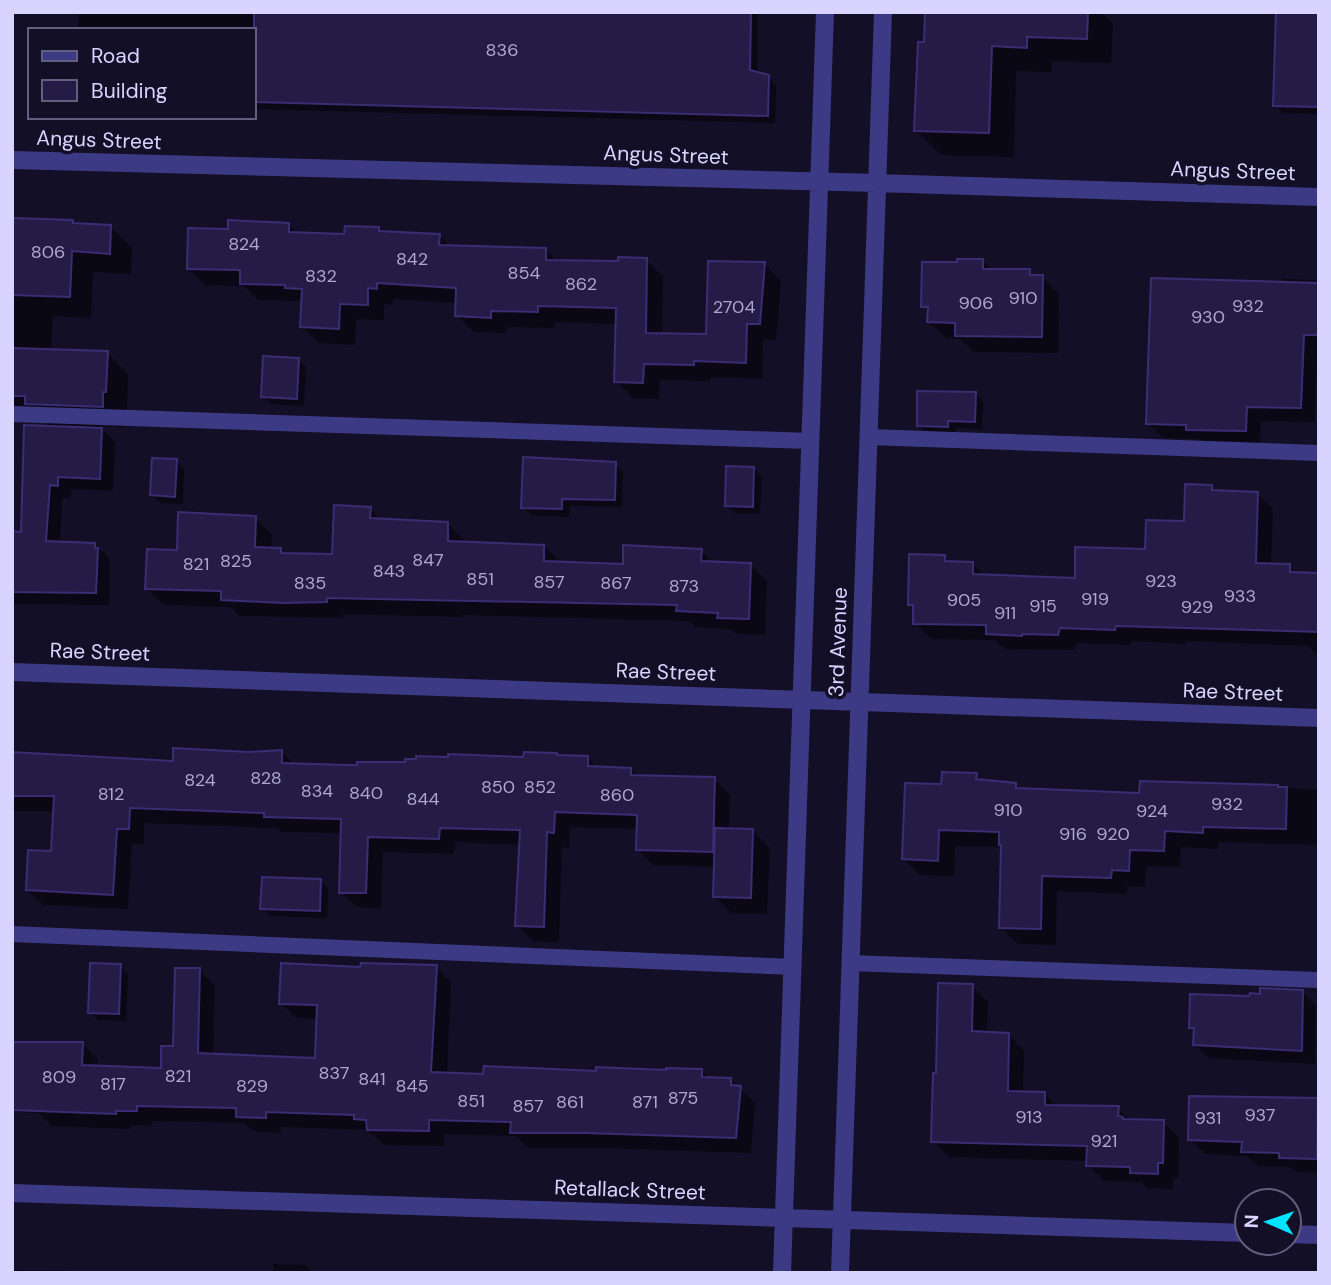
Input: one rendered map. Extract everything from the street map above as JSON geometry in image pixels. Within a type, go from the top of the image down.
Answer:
[{"type":"street","name":"3rd Avenue","points":[[782,1273],[825,12]]},
{"type":"street","name":"3rd Avenue","points":[[840,1273],[883,12]]},
{"type":"street","name":"Angus Street","points":[[12,160],[1319,197]]},
{"type":"street","name":"Rae Street","points":[[12,671],[1319,718]]},
{"type":"street","name":"Retallack Street","points":[[12,1193],[1233,1233]]},
{"type":"lane","points":[[12,414],[810,441]]},
{"type":"lane","points":[[868,437],[1319,453]]},
{"type":"lane","points":[[12,934],[793,967]]},
{"type":"lane","points":[[850,963],[1319,980]]},
{"type":"building","points":[[254,12],[751,12],[750,70],[769,75],[768,116],[256,102]]},
{"type":"building","points":[[925,12],[1088,12],[1087,39],[1027,37],[1027,48],[992,46],[989,133],[914,131],[918,42],[924,42]]},
{"type":"building","points":[[1276,12],[1319,12],[1319,107],[1273,106]]},
{"type":"building","points":[[12,218],[73,220],[73,223],[111,225],[110,254],[72,251],[70,297],[12,295]]},
{"type":"building","points":[[228,220],[289,223],[289,232],[344,234],[345,226],[379,227],[379,231],[440,234],[439,245],[546,248],[546,260],[618,261],[618,257],[647,258],[646,333],[706,334],[708,261],[765,262],[760,324],[747,324],[746,363],[694,361],[694,365],[644,364],[643,383],[614,382],[616,308],[538,306],[538,312],[491,311],[491,318],[455,316],[456,288],[377,283],[377,289],[368,288],[368,305],[340,304],[339,329],[300,327],[302,289],[285,288],[285,285],[240,284],[240,270],[187,269],[188,228],[228,229]]},
{"type":"building","points":[[957,259],[983,259],[983,269],[1030,269],[1030,275],[1043,275],[1042,337],[955,336],[955,323],[927,322],[928,307],[921,307],[922,262],[957,262]]},
{"type":"building","points":[[1151,278],[1319,283],[1319,335],[1304,335],[1301,408],[1247,407],[1246,431],[1186,430],[1186,425],[1146,424]]},
{"type":"building","points":[[12,348],[108,351],[103,407],[25,404],[25,396],[12,396]]},
{"type":"building","points":[[263,356],[299,358],[297,399],[261,397]]},
{"type":"building","points":[[917,391],[976,392],[975,422],[948,421],[948,427],[917,426]]},
{"type":"building","points":[[24,425],[102,428],[100,479],[58,477],[58,486],[50,485],[46,541],[95,543],[95,548],[98,548],[96,593],[12,592],[12,531],[21,532]]},
{"type":"building","points":[[523,457],[616,462],[615,500],[562,499],[562,509],[521,508]]},
{"type":"building","points":[[152,458],[177,459],[175,497],[150,495]]},
{"type":"building","points":[[726,466],[754,467],[753,507],[725,506]]},
{"type":"building","points":[[1185,484],[1212,485],[1212,490],[1258,492],[1256,563],[1290,564],[1290,572],[1319,573],[1319,632],[1116,626],[1115,630],[1060,628],[1058,635],[1022,636],[986,634],[986,625],[913,624],[913,605],[908,605],[909,554],[945,555],[945,561],[973,562],[973,574],[1075,578],[1075,547],[1145,549],[1146,520],[1184,521]]},
{"type":"building","points":[[334,505],[371,507],[370,518],[448,522],[448,541],[544,545],[544,561],[623,564],[623,545],[702,549],[701,561],[751,563],[749,619],[717,618],[718,613],[676,611],[677,605],[327,598],[327,602],[282,603],[221,600],[221,591],[145,589],[147,549],[177,550],[178,512],[256,516],[255,547],[281,548],[281,553],[332,554]]},
{"type":"building","points":[[173,748],[249,752],[282,750],[282,763],[347,765],[357,765],[357,762],[405,762],[405,759],[416,759],[416,756],[448,757],[448,754],[523,757],[524,752],[557,753],[588,756],[588,766],[631,768],[631,775],[715,777],[713,852],[636,850],[637,815],[555,812],[554,833],[547,832],[544,927],[515,926],[520,830],[440,828],[439,839],[368,837],[366,893],[339,893],[341,819],[130,808],[129,829],[117,829],[113,895],[26,890],[28,850],[51,851],[54,796],[12,796],[12,752],[173,761]]},
{"type":"building","points":[[942,772],[977,773],[976,779],[1016,783],[1016,788],[1139,793],[1140,781],[1278,785],[1287,787],[1286,829],[1203,827],[1203,833],[1165,831],[1164,851],[1130,850],[1129,871],[1112,870],[1111,878],[1042,876],[1041,929],[999,928],[999,832],[939,830],[938,861],[902,859],[905,783],[941,784]]},
{"type":"building","points":[[715,828],[753,829],[751,898],[713,897]]},
{"type":"building","points":[[262,877],[321,879],[320,911],[260,909]]},
{"type":"building","points":[[90,963],[121,964],[119,1014],[88,1013]]},
{"type":"building","points":[[281,963],[360,967],[361,963],[437,965],[431,1072],[483,1074],[484,1066],[596,1071],[596,1067],[666,1068],[702,1069],[702,1077],[731,1078],[731,1085],[741,1086],[736,1138],[510,1133],[511,1122],[429,1120],[429,1131],[367,1130],[366,1120],[354,1119],[354,1115],[266,1112],[266,1118],[236,1117],[236,1108],[137,1106],[137,1111],[116,1111],[116,1114],[12,1110],[12,1042],[83,1042],[82,1065],[161,1068],[161,1046],[173,1046],[175,968],[200,968],[198,1053],[315,1058],[317,1005],[279,1004]]},
{"type":"building","points":[[938,983],[973,984],[972,1031],[1009,1033],[1008,1091],[1045,1092],[1045,1105],[1119,1106],[1118,1116],[1123,1119],[1164,1120],[1163,1163],[1158,1163],[1158,1174],[1130,1173],[1130,1167],[1086,1166],[1087,1146],[931,1142]]},
{"type":"building","points":[[1260,988],[1303,990],[1302,1051],[1193,1045],[1194,1028],[1189,1028],[1190,994],[1249,996],[1250,993],[1260,994]]},
{"type":"building","points":[[1189,1096],[1318,1098],[1317,1159],[1279,1158],[1279,1153],[1241,1152],[1242,1142],[1188,1140]]}]
